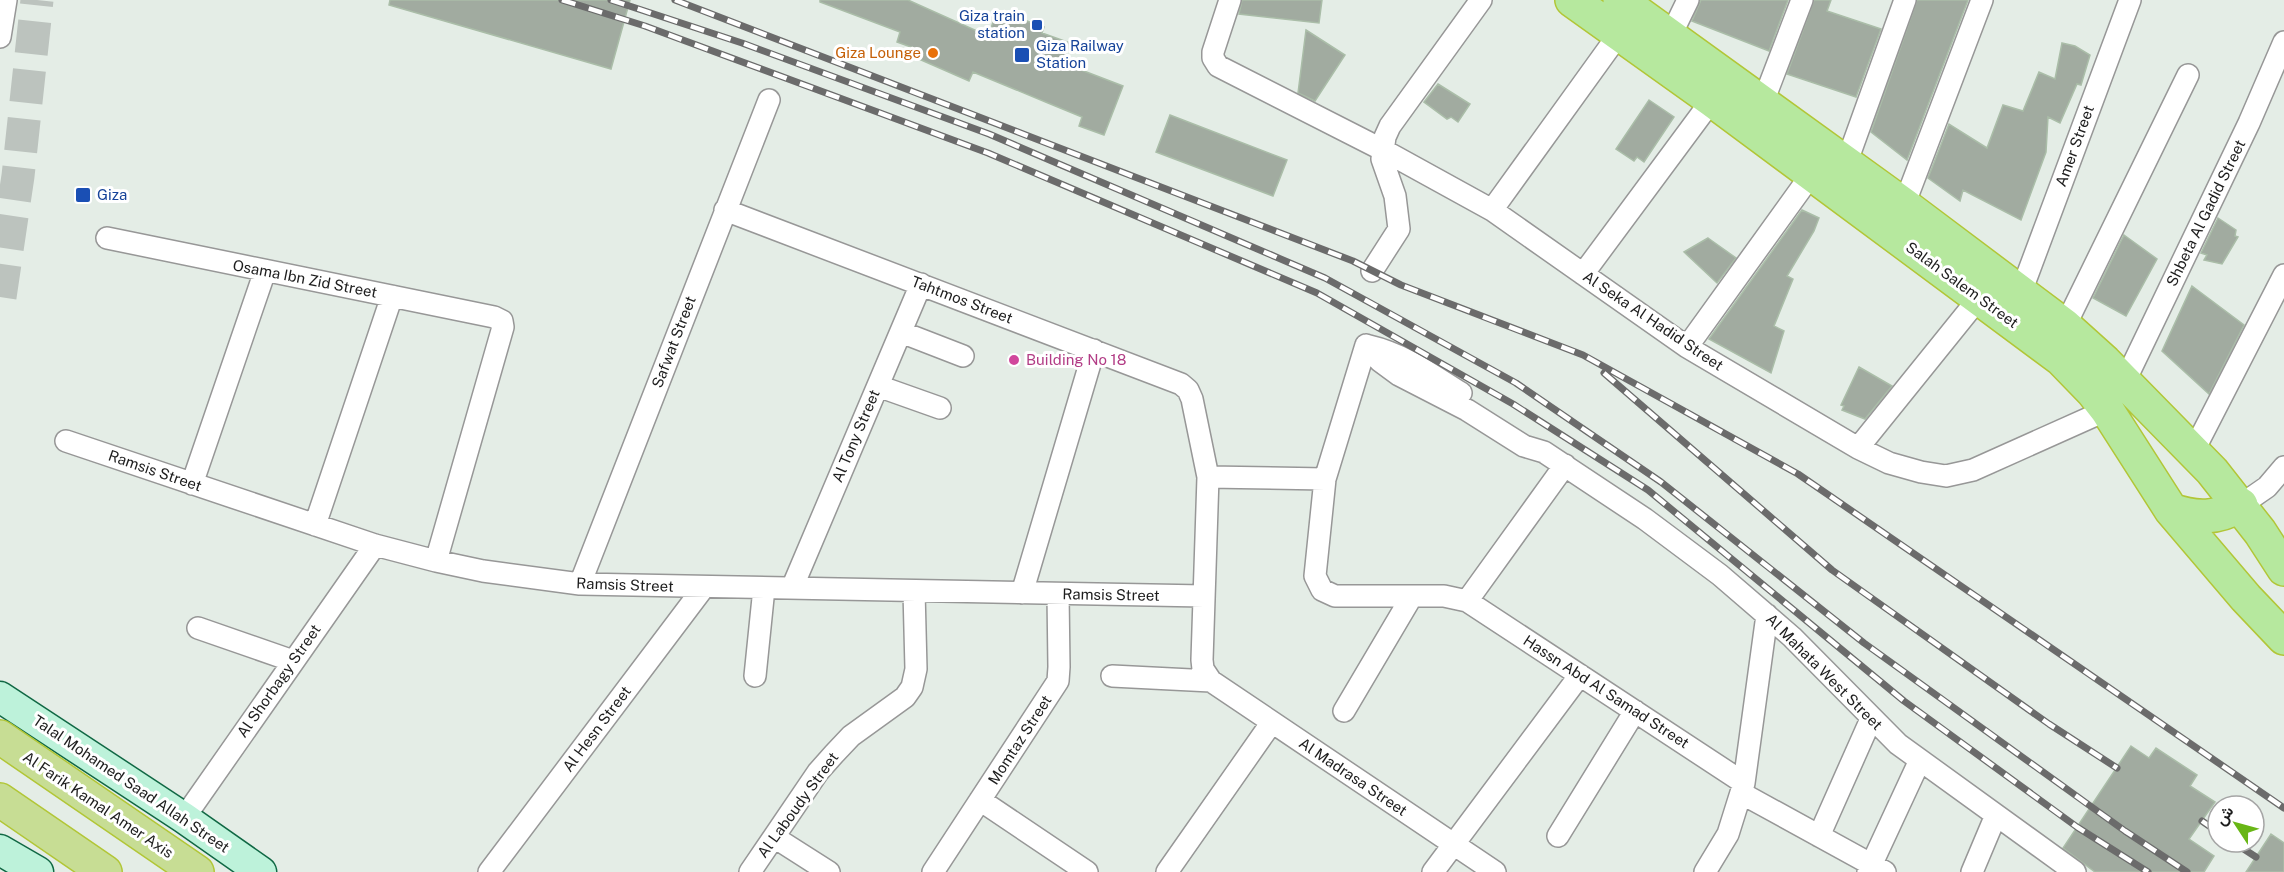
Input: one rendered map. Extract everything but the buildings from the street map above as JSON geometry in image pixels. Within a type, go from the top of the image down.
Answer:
[{"type":"highway","name":"Salah Salem Street","points":[[1572,0],[1712,100],[2061,359],[2107,410],[2171,510],[2246,598],[2284,638]]},
{"type":"highway","name":"Salah Salem Street","points":[[1620,0],[1904,205],[2065,326],[2125,381],[2193,452],[2241,505],[2280,554]]},
{"type":"highway","points":[[2171,510],[2195,517],[2207,517],[2219,515],[2241,505]]},
{"type":"highway","points":[[2246,598],[2251,576],[2257,567],[2280,554]]},
{"type":"highway","name":"Al Farik Kamal Amer Axis","points":[[0,737],[197,872]]},
{"type":"highway","points":[[0,800],[105,872]]},
{"type":"main road","name":"Talal Mohamed Saad Allah Street","points":[[0,697],[184,818],[261,872]]},
{"type":"main road","points":[[0,850],[38,872]]},
{"type":"street","points":[[0,37],[6,0]]},
{"type":"street","name":"Al Seka Al Hadid Street","points":[[1230,0],[1213,52],[1215,62],[1223,68],[1383,150],[1492,210],[1687,347],[1858,448],[1888,463],[1946,476],[1973,470],[2107,410]]},
{"type":"street","points":[[1372,271],[1399,229],[1395,196],[1384,167],[1383,150],[1390,126],[1481,0]]},
{"type":"street","points":[[1671,35],[1688,0]]},
{"type":"street","points":[[1763,102],[1802,0]]},
{"type":"street","points":[[1846,164],[1905,0]]},
{"type":"street","points":[[1904,205],[1982,0]]},
{"type":"street","name":"Amer Street","points":[[2021,292],[2130,0]]},
{"type":"street","points":[[1492,210],[1619,34]]},
{"type":"street","name":"Shbeta Al Gadid Street","points":[[2125,381],[2249,123],[2284,42]]},
{"type":"street","points":[[2065,326],[2188,75]]},
{"type":"street","name":"Safwat Street","points":[[580,584],[769,100]]},
{"type":"street","points":[[1582,274],[1712,100]]},
{"type":"street","points":[[1687,347],[1811,175]]},
{"type":"street","name":"Tahtmos Street","points":[[725,210],[1172,380],[1188,390],[1192,399],[1208,477]]},
{"type":"street","name":"Osama Ibn Zid Street","points":[[107,238],[494,316],[502,321],[503,327],[436,561]]},
{"type":"street","points":[[192,484],[265,271]]},
{"type":"street","points":[[2193,452],[2284,275]]},
{"type":"street","name":"Al Tony Street","points":[[792,588],[921,284]]},
{"type":"street","points":[[315,525],[392,296]]},
{"type":"street","points":[[1858,448],[1980,298]]},
{"type":"street","points":[[901,332],[963,356]]},
{"type":"street","name":"Al Mahata West Street","points":[[1325,479],[1366,345],[1380,361],[1399,375],[1467,410],[1524,446],[1544,452],[1645,519],[1720,575],[1792,637],[1898,744],[2075,872]]},
{"type":"street","points":[[1022,593],[1094,350]]},
{"type":"street","points":[[878,386],[940,408]]},
{"type":"street","name":"Ramsis Street","points":[[66,441],[375,544],[436,561],[512,576],[580,584],[1204,596]]},
{"type":"street","points":[[1211,681],[1203,669],[1202,660],[1208,477],[1325,479],[1314,568],[1317,583],[1322,590],[1335,596],[1444,596],[1467,601],[1565,465]]},
{"type":"street","points":[[2241,505],[2267,487],[2284,467]]},
{"type":"street","name":"Al Shorbagy Street","points":[[184,818],[375,544]]},
{"type":"street","name":"Al Hesn Street","points":[[489,872],[704,587]]},
{"type":"street","points":[[755,676],[764,588]]},
{"type":"street","name":"Al Laboudy Street","points":[[750,872],[818,772],[851,736],[905,697],[912,687],[916,669],[914,591]]},
{"type":"street","name":"Momtaz Street","points":[[933,872],[1058,681],[1059,594]]},
{"type":"street","points":[[1344,711],[1412,596]]},
{"type":"street","name":"Hassn Abd Al Samad Street","points":[[1467,601],[1635,711],[1742,788],[1874,870]]},
{"type":"street","points":[[1708,871],[1728,834],[1742,788],[1767,615]]},
{"type":"street","points":[[198,628],[293,661]]},
{"type":"street","points":[[1433,872],[1580,675]]},
{"type":"street","points":[[1112,676],[1211,681]]},
{"type":"street","name":"Al Madrasa Street","points":[[1211,681],[1495,872]]},
{"type":"street","points":[[1557,836],[1635,711]]},
{"type":"street","points":[[1819,836],[1871,719]]},
{"type":"street","points":[[1167,872],[1272,722]]},
{"type":"street","points":[[1874,870],[1920,760]]},
{"type":"street","points":[[980,800],[1087,872]]},
{"type":"street","points":[[1972,872],[1996,815]]},
{"type":"street","points":[[774,837],[829,872]]},
{"type":"tunnel","points":[[0,297],[18,176],[37,0]]},
{"type":"railway","points":[[562,0],[645,26],[988,153],[1317,293],[1513,404],[1648,490],[1904,701],[2077,827],[2148,872]]},
{"type":"railway","points":[[611,0],[742,43],[989,134],[1325,278],[1516,383],[1661,482],[1864,643],[2125,831],[2187,872]]},
{"type":"railway","points":[[675,0],[1353,261],[1401,285],[1583,355],[1798,474],[2284,808]]},
{"type":"railway","points":[[1604,373],[1832,570],[2049,724],[2117,768]]},
{"type":"railway","points":[[2202,821],[2206,824]]},
{"type":"railway","points":[[2251,854],[2256,857]]},
{"type":"place","name":"Giza train station","points":[[1037,25]]},
{"type":"place","name":"Giza Lounge","points":[[933,53]]},
{"type":"place","name":"Giza Railway Station","points":[[1022,55]]},
{"type":"place","name":"Giza","points":[[83,195]]},
{"type":"place","name":"Building No 18","points":[[1014,360]]}]
